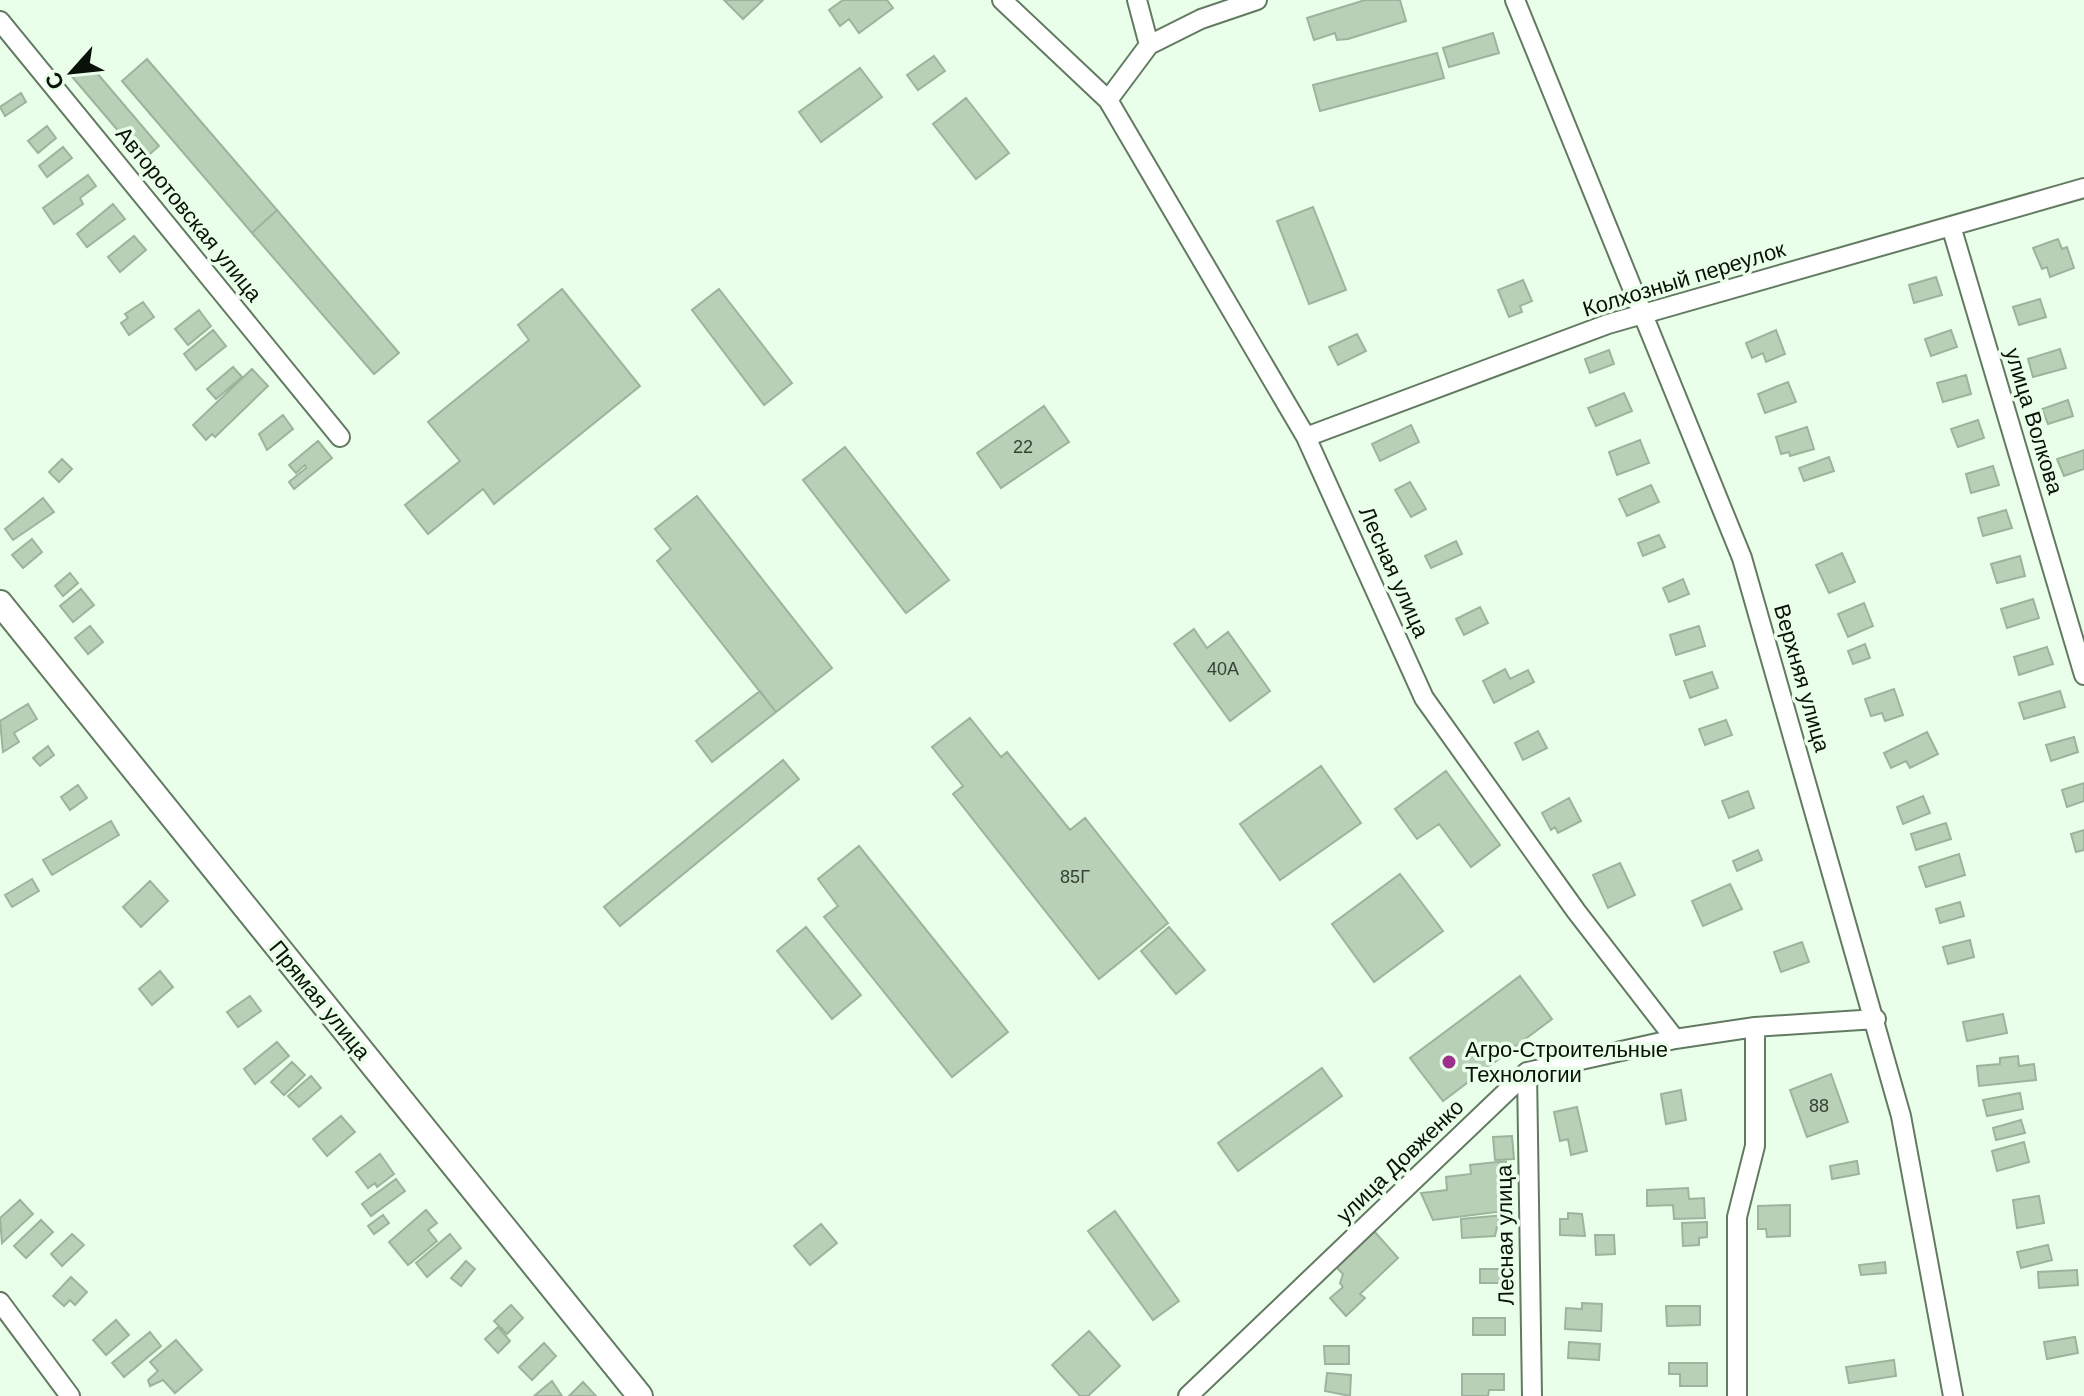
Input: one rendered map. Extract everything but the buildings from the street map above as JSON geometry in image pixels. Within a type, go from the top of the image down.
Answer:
[{"type":"street","name":"Лесная улица","points":[[1002,0],[1108,100],[1306,437],[1424,698],[1576,911],[1675,1039]]},
{"type":"street","points":[[1137,0],[1149,45]]},
{"type":"street","points":[[1108,100],[1149,45],[1201,19],[1257,0]]},
{"type":"street","name":"Верхняя улица","points":[[1515,0],[1742,558],[1876,1019],[1901,1116],[1953,1396]]},
{"type":"street","name":"Авторотовская улица","points":[[0,21],[340,437]]},
{"type":"street","name":"Колхозный переулок","points":[[1306,437],[1644,314],[2084,188]]},
{"type":"street","name":"улица Волкова","points":[[1951,226],[2084,675]]},
{"type":"street","name":"Прямая улица","points":[[0,603],[640,1396]]},
{"type":"street","points":[[1527,1072],[1675,1039],[1755,1027],[1876,1019]]},
{"type":"street","points":[[1737,1396],[1737,1217],[1755,1146],[1755,1027]]},
{"type":"street","name":"Лесная улица","points":[[1527,1072],[1532,1396]]},
{"type":"street","name":"улица Довженко","points":[[1188,1396],[1527,1072]]},
{"type":"street","points":[[0,1302],[70,1396]]},
{"type":"place","name":"Агро-Строительные Технологии","points":[[1449,1062]]}]
